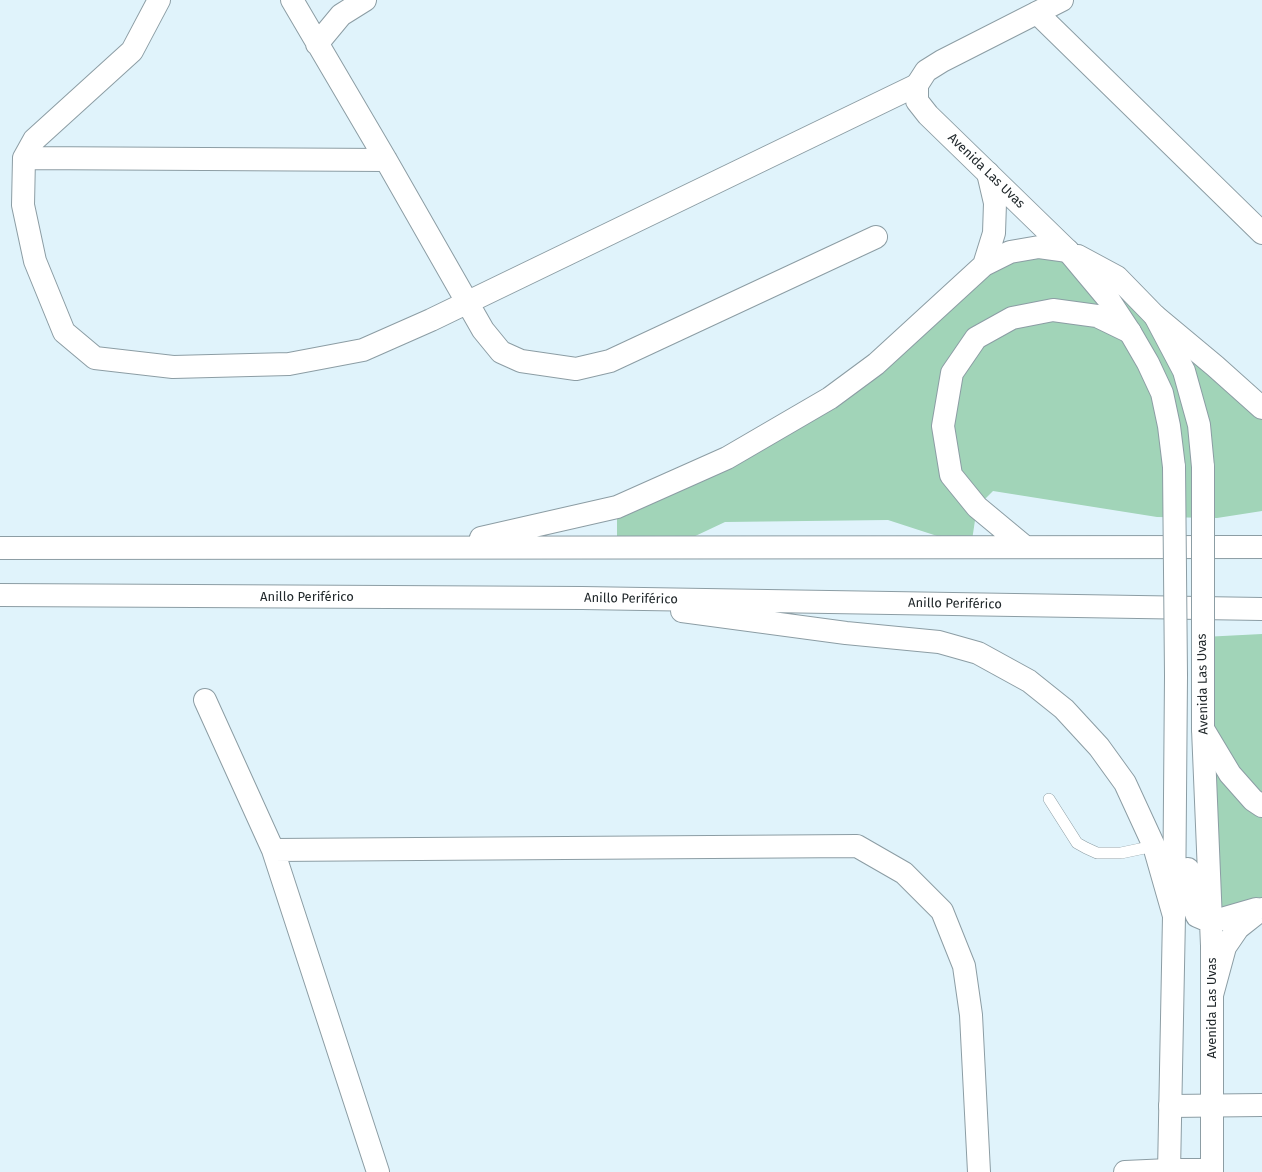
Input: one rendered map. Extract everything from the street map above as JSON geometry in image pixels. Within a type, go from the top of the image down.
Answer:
[{"type":"main road","points":[[159,0],[132,51],[34,140],[24,158],[23,205],[35,262],[64,332],[95,358],[173,367],[289,364],[363,350],[431,320],[917,86],[926,71],[942,61],[1062,0]]},
{"type":"main road","points":[[292,0],[386,160],[483,330],[501,352],[521,362],[576,369],[610,361],[876,237]]},
{"type":"main road","points":[[317,44],[341,15],[365,0]]},
{"type":"main road","points":[[1037,13],[1262,233]]},
{"type":"main road","name":"Avenida Las Uvas","points":[[917,86],[917,101],[928,115],[1068,251],[1109,300],[1148,363],[1162,393],[1169,426],[1174,467],[1176,686],[1174,916],[1169,1171]]},
{"type":"main road","points":[[24,158],[386,160]]},
{"type":"main road","points":[[984,265],[994,233],[995,202],[988,173]]},
{"type":"main road","points":[[442,547],[617,507],[727,458],[830,398],[876,364],[984,265],[1017,250],[1039,247],[1068,251]]},
{"type":"main road","name":"Avenida Las Uvas","points":[[1068,251],[1117,277],[1154,316],[1184,371],[1199,425],[1203,467],[1203,729],[1211,922],[1213,1106],[1212,1171]]},
{"type":"main road","points":[[1024,546],[977,507],[951,475],[943,426],[952,373],[976,338],[1012,318],[1053,310],[1097,316],[1130,332]]},
{"type":"main road","points":[[1154,316],[1215,366],[1262,408]]},
{"type":"main road","points":[[0,548],[1262,547]]},
{"type":"main road","name":"Anillo Periférico","points":[[0,595],[582,598],[1262,609]]},
{"type":"main road","points":[[582,598],[846,633],[939,642],[978,653],[1029,681],[1064,709],[1094,742],[1125,783],[1154,846],[1174,916]]},
{"type":"main road","points":[[1234,609],[1262,618]]},
{"type":"main road","points":[[1176,686],[1187,774],[1189,896],[1197,916],[1211,922],[1262,908]]},
{"type":"main road","points":[[205,700],[273,850],[378,1172]]},
{"type":"main road","points":[[1203,729],[1230,774],[1253,800],[1262,806]]},
{"type":"main road","points":[[273,850],[857,846],[904,873],[942,911],[964,966],[971,1015],[979,1172]]},
{"type":"main road","points":[[1212,995],[1225,947],[1238,928],[1262,908]]},
{"type":"main road","points":[[1170,1106],[1262,1105]]},
{"type":"main road","points":[[1125,1172],[1212,1171]]},
{"type":"lane","points":[[1049,799],[1077,843],[1097,853],[1121,852],[1154,846]]},
{"type":"green space","points":[[1068,251],[1262,408],[1262,511],[1217,518],[1157,517],[993,491],[977,507],[971,547],[888,520],[725,522],[672,547],[617,547],[617,507],[830,398],[984,265]]},
{"type":"green space","points":[[1262,634],[1262,907],[1211,922],[1203,637]]}]
